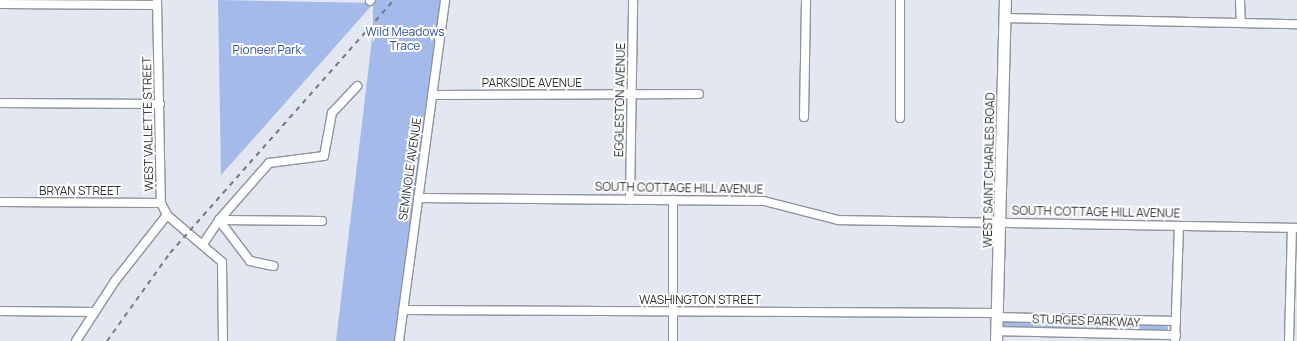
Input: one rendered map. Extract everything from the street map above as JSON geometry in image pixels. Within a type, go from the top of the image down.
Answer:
[{"type":"main road","name":"WEST SAINT CHARLES ROAD","points":[[996,336],[1002,222],[1005,0]]},
{"type":"street","name":"SEMINOLE AVENUE","points":[[399,341],[445,0]]},
{"type":"street","name":"EGGLESTON AVENUE","points":[[630,200],[633,0]]},
{"type":"street","points":[[804,117],[806,0]]},
{"type":"street","points":[[900,0],[900,118]]},
{"type":"street","points":[[1240,0],[1241,23]]},
{"type":"street","points":[[0,4],[39,2],[157,2]]},
{"type":"street","name":"WEST VALLETTE STREET","points":[[157,2],[161,203],[167,215],[204,244],[222,262],[223,341]]},
{"type":"street","points":[[1004,18],[1297,24]]},
{"type":"street","points":[[204,244],[219,220],[269,163],[324,156],[332,113],[357,86]]},
{"type":"street","name":"PARKSIDE AVENUE","points":[[432,95],[698,94]]},
{"type":"street","points":[[0,103],[160,104]]},
{"type":"street","name":"SOUTH COTTAGE HILL AVENUE","points":[[418,198],[764,201],[838,220],[1294,228]]},
{"type":"street","points":[[673,200],[673,341]]},
{"type":"street","name":"BRYAN STREET","points":[[0,202],[161,203]]},
{"type":"street","points":[[76,341],[94,312],[167,215]]},
{"type":"street","points":[[219,220],[322,221]]},
{"type":"street","points":[[219,220],[250,261],[273,266]]},
{"type":"street","points":[[1176,338],[1178,226]]},
{"type":"street","points":[[1289,341],[1294,228]]},
{"type":"street","name":"WASHINGTON STREET","points":[[403,310],[997,315]]},
{"type":"street","points":[[0,312],[94,312]]},
{"type":"street","name":"STURGES PARKWAY","points":[[997,315],[1176,321]]},
{"type":"street","name":"STURGES PARKWAY","points":[[996,336],[1176,338]]},
{"type":"green space","name":"Wild Meadows Trace","points":[[218,0],[373,3],[373,0],[443,0],[396,341],[336,341],[373,31],[373,4],[221,175]]},
{"type":"green space","points":[[1003,320],[1168,323],[1168,332],[1003,329]]},
{"type":"railway","points":[[107,341],[170,253],[394,0]]},
{"type":"park label","name":"Pioneer Park","points":[[267,50]]}]
